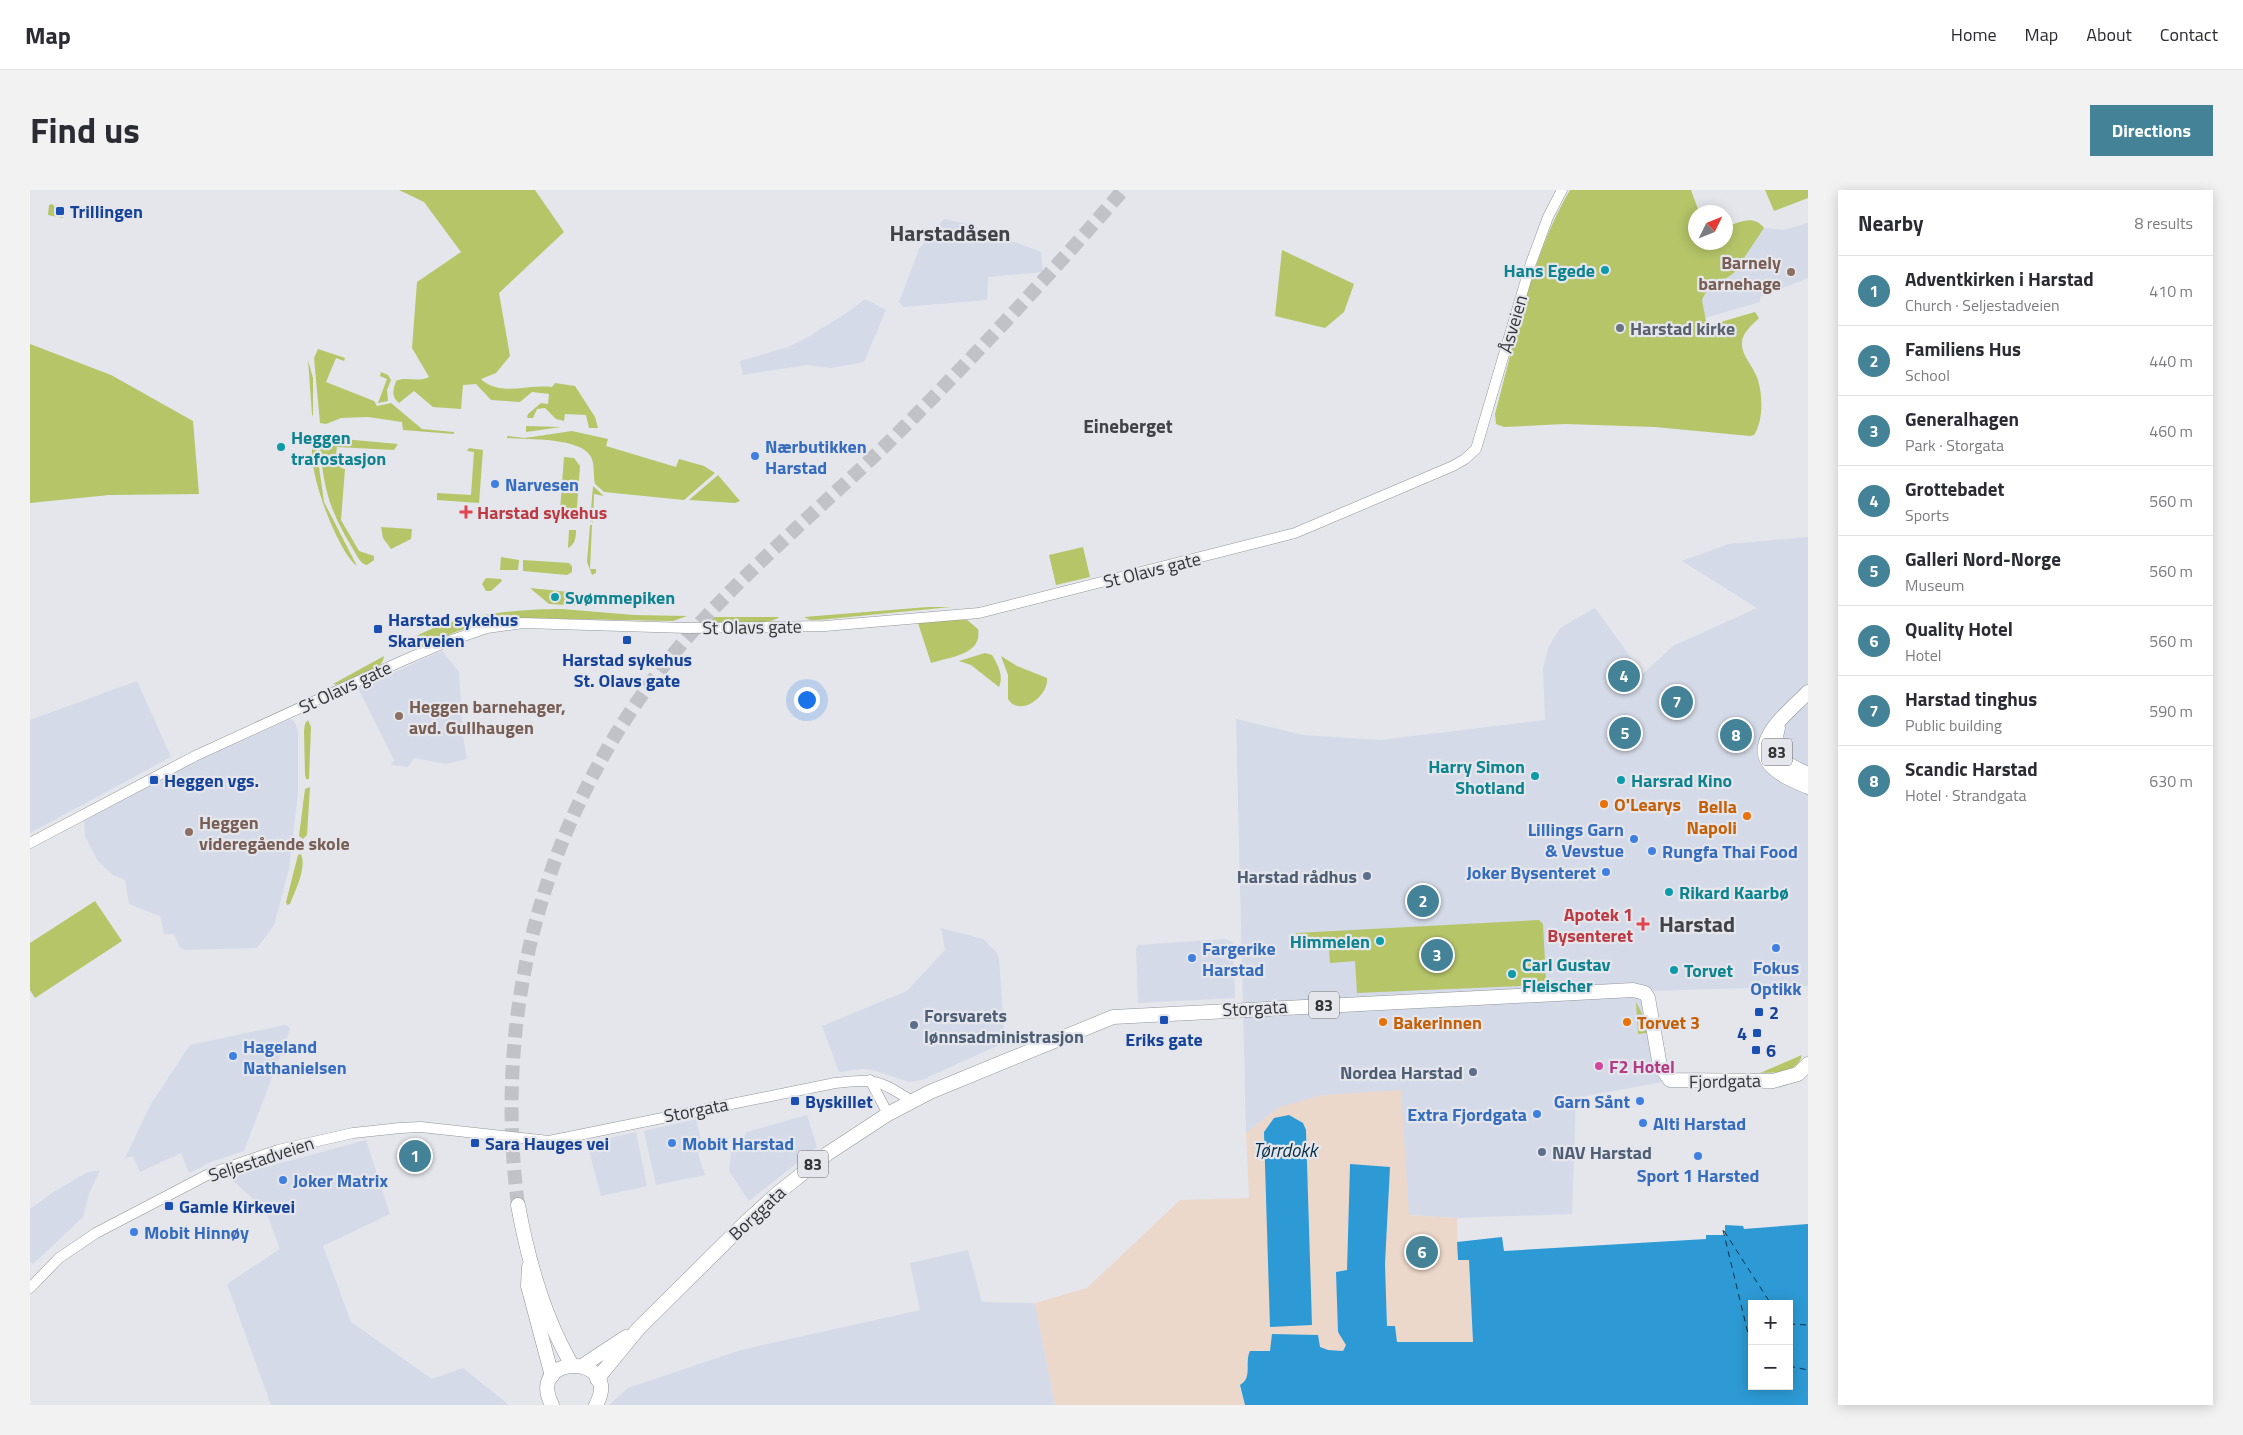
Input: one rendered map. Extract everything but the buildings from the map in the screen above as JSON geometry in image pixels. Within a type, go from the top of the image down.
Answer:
[{"type":"highway","name":"83","points":[[1808,692],[1768,734],[1765,748],[1768,759],[1783,776],[1808,786]]},
{"type":"highway","name":"83","points":[[1786,715],[1774,745],[1778,755],[1788,765],[1808,774]]},
{"type":"highway","name":"Storgata","points":[[888,1114],[912,1100],[1032,1048],[1113,1017],[1127,1014],[1623,990],[1644,993]]},
{"type":"highway","name":"Fjordgata","points":[[1644,993],[1650,1008],[1660,1066],[1670,1080],[1773,1080],[1798,1074],[1808,1064]]},
{"type":"highway","name":"Borggata","points":[[597,1379],[639,1328],[778,1192],[827,1154],[888,1114]]},
{"type":"highway","points":[[518,1205],[529,1263],[561,1346],[577,1365],[591,1371],[597,1379],[600,1391],[596,1405]]},
{"type":"highway","points":[[529,1263],[528,1286],[552,1376],[548,1388],[548,1401]]},
{"type":"highway","name":"Borggata","points":[[577,1365],[639,1328]]},
{"type":"highway","name":"83","points":[[552,1376],[561,1368],[577,1365]]},
{"type":"street","name":"Åsveien","points":[[1482,432],[1526,279],[1548,217],[1562,190]]},
{"type":"street","name":"St Olavs gate","points":[[30,843],[195,756],[402,661],[473,632],[523,623],[687,628],[825,626],[979,613],[1252,544],[1319,524],[1465,459],[1476,449],[1482,432]]},
{"type":"street","name":"Storgata","points":[[523,1139],[560,1139],[835,1082],[870,1080],[883,1082],[912,1100]]},
{"type":"street","points":[[870,1080],[888,1114]]},
{"type":"street","name":"Seljestadveien","points":[[30,1288],[59,1258],[96,1233],[210,1174],[278,1150],[353,1132],[400,1128],[444,1129],[523,1139]]},
{"type":"shaded area","points":[[944,219],[967,224],[1041,252],[1043,272],[988,277],[987,300],[903,307],[899,302],[919,249]]},
{"type":"shaded area","points":[[1808,223],[1808,278],[1760,297],[1760,302],[1705,318],[1702,300],[1706,292],[1734,273],[1764,228],[1784,230]]},
{"type":"shaded area","points":[[865,299],[886,310],[864,362],[830,368],[807,365],[743,375],[740,361],[788,347],[808,337]]},
{"type":"shaded area","points":[[1808,537],[1808,986],[1650,991],[1662,1082],[1576,1098],[1572,1214],[1457,1218],[1409,1215],[1280,1107],[1246,1133],[1236,719],[1303,735],[1380,740],[1545,720],[1543,669],[1549,646],[1560,628],[1595,608],[1643,674],[1673,646],[1757,608],[1682,561],[1728,544]]},
{"type":"shaded area","points":[[442,651],[459,672],[463,737],[467,759],[446,764],[414,758],[408,767],[391,765],[394,760],[358,688]]},
{"type":"shaded area","points":[[137,681],[171,757],[30,833],[30,720]]},
{"type":"shaded area","name":"Heggen videregående skole","points":[[290,719],[294,721],[298,731],[298,793],[289,869],[274,925],[257,948],[186,950],[180,948],[174,934],[164,934],[160,916],[129,904],[125,880],[113,875],[97,860],[85,836],[84,821],[89,815],[180,769]]},
{"type":"shaded area","points":[[941,928],[983,939],[996,952],[999,958],[1003,1038],[997,1046],[922,1080],[909,1082],[873,1070],[862,1069],[839,1072],[822,1026],[907,991],[945,950]]},
{"type":"shaded area","points":[[1225,939],[1233,942],[1235,998],[1138,1003],[1136,948],[1138,945]]},
{"type":"shaded area","points":[[285,1025],[290,1030],[244,1151],[211,1162],[189,1173],[181,1153],[140,1172],[133,1156],[125,1158],[151,1104],[190,1045]]},
{"type":"shaded area","points":[[1401,1090],[1409,1215],[1457,1218],[1458,1260],[1469,1259],[1473,1342],[1396,1342],[1387,1326],[1385,1264],[1390,1167],[1350,1164],[1347,1270],[1336,1272],[1346,1345],[1343,1351],[1327,1350],[1320,1347],[1270,1351],[1246,1360],[1248,1376],[1240,1386],[1245,1405],[1055,1405],[1035,1303],[1087,1288],[1180,1200],[1249,1198],[1246,1133],[1280,1107],[1323,1095]]},
{"type":"shaded area","points":[[807,1115],[817,1147],[749,1201],[729,1171],[731,1152],[747,1132]]},
{"type":"shaded area","points":[[696,1119],[702,1145],[698,1154],[705,1175],[656,1185],[644,1131]]},
{"type":"shaded area","points":[[636,1132],[647,1186],[601,1196],[587,1143]]},
{"type":"shaded area","points":[[366,1140],[390,1214],[323,1246],[351,1322],[432,1379],[463,1368],[509,1405],[271,1405],[227,1284],[280,1249],[266,1211],[229,1177]]},
{"type":"shaded area","points":[[100,1170],[89,1194],[83,1217],[33,1264],[30,1261],[30,1209],[52,1193],[86,1173]]},
{"type":"shaded area","points":[[968,1250],[982,1302],[1035,1303],[1055,1405],[609,1405],[628,1388],[741,1350],[920,1310],[910,1263]]},
{"type":"green space","points":[[399,190],[535,190],[564,232],[499,293],[510,356],[496,373],[481,379],[489,384],[505,389],[552,387],[555,383],[575,386],[595,417],[598,428],[589,428],[586,415],[565,414],[564,421],[556,419],[545,408],[537,409],[533,418],[527,418],[528,414],[541,403],[548,404],[549,394],[532,392],[520,402],[491,400],[476,384],[463,385],[461,409],[433,407],[414,391],[399,403],[396,401],[393,393],[396,381],[425,379],[429,377],[412,348],[417,282],[461,252],[424,202]]},
{"type":"green space","points":[[1570,190],[1691,190],[1696,205],[1688,205],[1688,250],[1733,250],[1733,224],[1746,220],[1756,221],[1764,228],[1734,273],[1706,292],[1702,300],[1707,326],[1755,312],[1759,318],[1742,339],[1743,351],[1756,375],[1761,397],[1760,422],[1754,435],[1655,427],[1565,424],[1504,427],[1496,424],[1495,414],[1525,299],[1556,216]]},
{"type":"green space","points":[[1765,190],[1808,190],[1808,198],[1774,211]]},
{"type":"green space","points":[[52,204],[63,214],[63,218],[48,215],[49,205]]},
{"type":"green space","points":[[1282,250],[1354,284],[1344,312],[1325,328],[1275,316]]},
{"type":"green space","points":[[30,344],[111,375],[193,421],[199,494],[109,495],[30,503]]},
{"type":"green space","points":[[318,349],[345,358],[344,361],[336,358],[326,382],[374,401],[377,406],[391,403],[422,429],[454,432],[454,434],[403,430],[402,422],[368,417],[341,418],[326,424],[320,423],[314,358]]},
{"type":"green space","points":[[308,360],[313,378],[313,417],[312,414]]},
{"type":"green space","points":[[381,372],[388,375],[391,380],[387,390],[388,401],[378,403],[387,379],[380,376]]},
{"type":"green space","points":[[526,426],[561,427],[526,432]]},
{"type":"green space","points":[[572,431],[608,439],[606,446],[676,467],[679,459],[704,466],[715,473],[684,500],[604,492],[595,484],[592,460],[585,451],[576,446],[553,441],[507,438],[507,436],[525,438]]},
{"type":"green space","points":[[321,437],[398,444],[394,450],[337,447],[335,461],[342,462],[341,468],[345,469],[341,520],[359,551],[374,556],[374,560],[367,565],[362,563],[357,556],[332,508],[325,484],[319,439]]},
{"type":"green space","points":[[315,439],[324,502],[357,566],[349,558],[340,543],[324,505],[317,484],[312,449]]},
{"type":"green space","points":[[469,448],[483,450],[479,503],[437,500],[437,493],[471,495],[474,452],[467,451]]},
{"type":"green space","points":[[564,457],[574,458],[580,466],[576,521],[570,520],[570,510],[560,510]]},
{"type":"green space","points":[[718,475],[740,501],[735,503],[689,500]]},
{"type":"green space","points":[[593,486],[604,496],[594,494],[593,522],[590,521]]},
{"type":"green space","points":[[590,525],[592,525],[590,569],[596,569],[596,573],[592,575],[587,562]]},
{"type":"green space","points":[[381,527],[412,529],[411,539],[391,549],[383,538]]},
{"type":"green space","points":[[569,530],[576,530],[576,533],[574,543],[568,548]]},
{"type":"green space","points":[[1083,547],[1090,577],[1056,585],[1049,555]]},
{"type":"green space","points":[[501,557],[519,560],[518,570],[500,570]]},
{"type":"green space","points":[[523,560],[569,563],[572,566],[572,572],[567,575],[523,571]]},
{"type":"green space","points":[[486,578],[501,579],[502,581],[491,591],[486,591],[482,584]]},
{"type":"green space","points":[[530,588],[578,593],[589,606],[549,604]]},
{"type":"green space","points":[[928,607],[951,607],[818,620],[810,620],[804,617]]},
{"type":"green space","points":[[562,609],[634,615],[687,616],[673,621],[518,618],[490,622],[458,631],[418,648],[411,648],[405,643],[440,626],[460,620],[502,612]]},
{"type":"green space","points":[[695,617],[779,617],[751,624],[723,624]]},
{"type":"green space","points":[[967,620],[978,629],[978,638],[975,644],[963,654],[931,663],[918,623]]},
{"type":"green space","points":[[985,653],[992,655],[998,667],[1001,675],[999,687],[971,665],[959,661]]},
{"type":"green space","points":[[384,656],[378,667],[366,675],[339,685],[333,684]]},
{"type":"green space","points":[[1001,656],[1017,666],[1047,678],[1046,685],[1039,698],[1026,705],[1019,706],[1013,704],[1008,699],[1008,675]]},
{"type":"green space","points":[[308,720],[311,727],[309,779],[306,779],[304,731]]},
{"type":"green space","points":[[310,787],[307,835],[303,839],[299,836],[305,789]]},
{"type":"green space","points":[[301,854],[303,866],[300,879],[290,904],[287,905],[286,902],[298,855]]},
{"type":"green space","points":[[95,901],[122,941],[35,998],[30,990],[30,943]]},
{"type":"green space","points":[[1539,920],[1543,924],[1546,980],[1543,985],[1357,993],[1355,961],[1330,963],[1329,950],[1324,944],[1297,943],[1296,933]]},
{"type":"green space","points":[[1636,1002],[1646,1021],[1647,1033],[1638,1034]]},
{"type":"green space","points":[[1802,1055],[1800,1061],[1791,1069],[1760,1073]]},
{"type":"water","name":"Tørrdokk","points":[[1289,1115],[1303,1123],[1306,1130],[1312,1325],[1270,1327],[1264,1132],[1274,1118]]},
{"type":"water","points":[[1350,1164],[1390,1167],[1385,1264],[1387,1326],[1395,1326],[1397,1342],[1473,1342],[1469,1260],[1458,1260],[1457,1242],[1502,1237],[1504,1251],[1706,1239],[1706,1235],[1725,1235],[1725,1225],[1743,1226],[1744,1229],[1808,1224],[1808,1405],[1245,1405],[1240,1385],[1246,1378],[1248,1356],[1250,1351],[1270,1351],[1272,1334],[1318,1335],[1320,1347],[1328,1350],[1343,1351],[1346,1345],[1338,1332],[1336,1272],[1347,1270]]},
{"type":"ferry route","points":[[1723,1230],[1751,1345]]},
{"type":"ferry route","points":[[1724,1231],[1768,1300]]},
{"type":"ferry route","points":[[1793,1324],[1808,1325]]},
{"type":"ferry route","points":[[1793,1367],[1808,1370]]},
{"type":"tunnel","points":[[518,1205],[512,1132],[513,1059],[522,986],[537,916],[560,847],[590,781],[627,718],[670,658],[722,600],[921,410],[1038,286],[1123,190]]},
{"type":"place","name":"Trillingen","points":[[60,211]]},
{"type":"place","name":"Hans Egede","points":[[1605,270]]},
{"type":"place","name":"Barnely barnehage","points":[[1791,272]]},
{"type":"place","name":"Harstad kirke","points":[[1620,328]]},
{"type":"place","name":"Heggen trafostasjon","points":[[281,447]]},
{"type":"place","name":"Nærbutikken Harstad","points":[[755,456]]},
{"type":"place","name":"Narvesen","points":[[495,484]]},
{"type":"place","name":"Harstad sykehus","points":[[466,512]]},
{"type":"place","name":"Svømmepiken","points":[[555,597]]},
{"type":"place","name":"Harstad sykehus Skarveien","points":[[378,629]]},
{"type":"place","name":"Harstad sykehus St. Olavs gate","points":[[627,640]]},
{"type":"place","name":"Grottebadet","points":[[1624,676]]},
{"type":"place","name":"Harstad tinghus","points":[[1677,702]]},
{"type":"place","name":"Heggen barnehager, avd. Gullhaugen","points":[[399,716]]},
{"type":"place","name":"Galleri Nord-Norge","points":[[1625,733]]},
{"type":"place","name":"Scandic Harstad","points":[[1736,735]]},
{"type":"place","name":"Harry Simon Shotland","points":[[1535,776]]},
{"type":"place","name":"Heggen vgs.","points":[[154,780]]},
{"type":"place","name":"Harsrad Kino","points":[[1621,780]]},
{"type":"place","name":"O'Learys","points":[[1604,804]]},
{"type":"place","name":"Bella Napoli","points":[[1747,816]]},
{"type":"place","name":"Heggen videregående skole","points":[[189,832]]},
{"type":"place","name":"Lillings Garn & Vevstue","points":[[1634,839]]},
{"type":"place","name":"Rungfa Thai Food","points":[[1652,851]]},
{"type":"place","name":"Joker Bysenteret","points":[[1606,872]]},
{"type":"place","name":"Harstad rådhus","points":[[1367,876]]},
{"type":"place","name":"Rikard Kaarbø","points":[[1669,892]]},
{"type":"place","name":"Familiens Hus","points":[[1423,901]]},
{"type":"place","name":"Apotek 1 Bysenteret","points":[[1643,924]]},
{"type":"place","name":"Himmelen","points":[[1380,941]]},
{"type":"place","name":"Fokus Optikk","points":[[1776,948]]},
{"type":"place","name":"Generalhagen","points":[[1437,955]]},
{"type":"place","name":"Fargerike Harstad","points":[[1192,958]]},
{"type":"place","name":"Torvet","points":[[1674,970]]},
{"type":"place","name":"Carl Gustav Fleischer","points":[[1512,974]]},
{"type":"place","name":"2","points":[[1759,1012]]},
{"type":"place","name":"Eriks gate","points":[[1164,1020]]},
{"type":"place","name":"Bakerinnen","points":[[1383,1022]]},
{"type":"place","name":"Torvet 3","points":[[1627,1022]]},
{"type":"place","name":"Forsvarets lønnsadministrasjon","points":[[914,1025]]},
{"type":"place","name":"4","points":[[1757,1033]]},
{"type":"place","name":"6","points":[[1756,1050]]},
{"type":"place","name":"Hageland Nathanielsen","points":[[233,1056]]},
{"type":"place","name":"F2 Hotel","points":[[1599,1066]]},
{"type":"place","name":"Nordea Harstad","points":[[1473,1072]]},
{"type":"place","name":"Byskillet","points":[[795,1101]]},
{"type":"place","name":"Garn Sånt","points":[[1640,1101]]},
{"type":"place","name":"Extra Fjordgata","points":[[1537,1114]]},
{"type":"place","name":"Alti Harstad","points":[[1643,1123]]},
{"type":"place","name":"Sara Hauges vei","points":[[475,1143]]},
{"type":"place","name":"Mobit Harstad","points":[[672,1143]]},
{"type":"place","name":"NAV Harstad","points":[[1542,1152]]},
{"type":"place","name":"Adventkirken i Harstad","points":[[415,1156]]},
{"type":"place","name":"Sport 1 Harsted","points":[[1698,1156]]},
{"type":"place","name":"Joker Matrix","points":[[283,1180]]},
{"type":"place","name":"Gamle Kirkevei","points":[[169,1206]]},
{"type":"place","name":"Mobit Hinnøy","points":[[134,1232]]},
{"type":"place","name":"Quality Hotel","points":[[1422,1252]]},
{"type":"district","name":"Harstadåsen","points":[[950,233]]},
{"type":"district","name":"Eineberget","points":[[1128,425]]},
{"type":"district","name":"Harstad","points":[[1697,924]]}]
